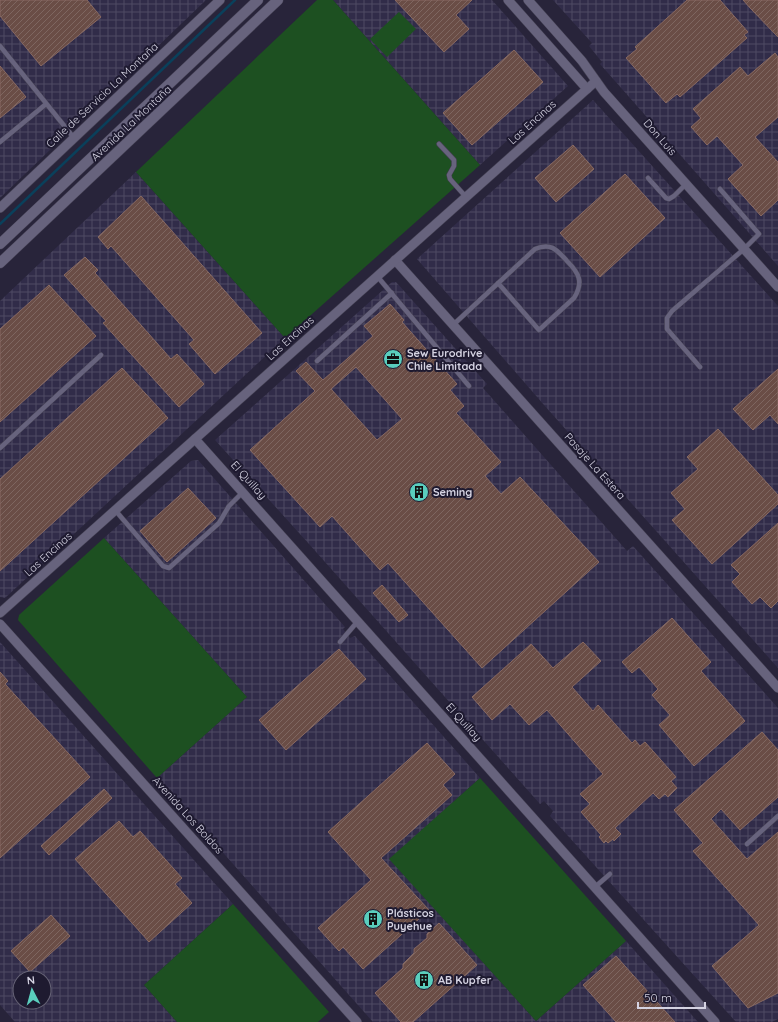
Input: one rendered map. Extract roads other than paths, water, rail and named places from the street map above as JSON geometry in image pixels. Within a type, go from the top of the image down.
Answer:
[{"type":"main road","name":"Avenida La Montaña","points":[[0,244],[258,0]]},
{"type":"main road","name":"Avenida La Montaña","points":[[0,264],[278,0]]},
{"type":"street","name":"Calle de Servicio La Montaña","points":[[0,208],[220,0]]},
{"type":"street","points":[[508,0],[587,89]]},
{"type":"street","name":"Don Luis","points":[[528,0],[582,62],[604,92],[778,288]]},
{"type":"street","name":"Las Encinas","points":[[0,613],[596,81]]},
{"type":"street","name":"Pasaje La Estera","points":[[395,260],[778,688]]},
{"type":"street","name":"El Quillay","points":[[195,439],[715,1022]]},
{"type":"street","name":"Avenida Los Boldos","points":[[0,624],[357,1022]]},
{"type":"lane","points":[[0,46],[74,138]]},
{"type":"lane","points":[[0,142],[46,104]]},
{"type":"lane","points":[[439,144],[454,160],[454,166],[449,175],[450,179],[466,197]]},
{"type":"lane","points":[[648,178],[666,198],[669,199],[686,184]]},
{"type":"lane","points":[[700,367],[667,330],[667,318],[672,311],[744,249],[759,234],[720,189]]},
{"type":"lane","points":[[453,325],[498,283],[535,249],[544,246],[557,249],[575,270],[579,282],[577,293],[574,298],[539,330],[498,283]]},
{"type":"lane","points":[[377,276],[469,386]]},
{"type":"lane","points":[[317,361],[392,293]]},
{"type":"lane","points":[[0,448],[101,355]]},
{"type":"lane","points":[[115,510],[163,566],[169,568],[219,522],[229,506],[243,492]]},
{"type":"lane","points":[[340,642],[358,621]]},
{"type":"lane","points":[[747,844],[778,816]]},
{"type":"lane","points":[[595,886],[610,874]]},
{"type":"waterway","points":[[0,224],[235,0]]},
{"type":"place","name":"Sew Eurodrive Chile Limitada","points":[[393,359]]},
{"type":"place","name":"Seming","points":[[419,492]]},
{"type":"place","name":"Plásticos Puyehue","points":[[373,919]]},
{"type":"place","name":"AB Kupfer","points":[[424,980]]}]
